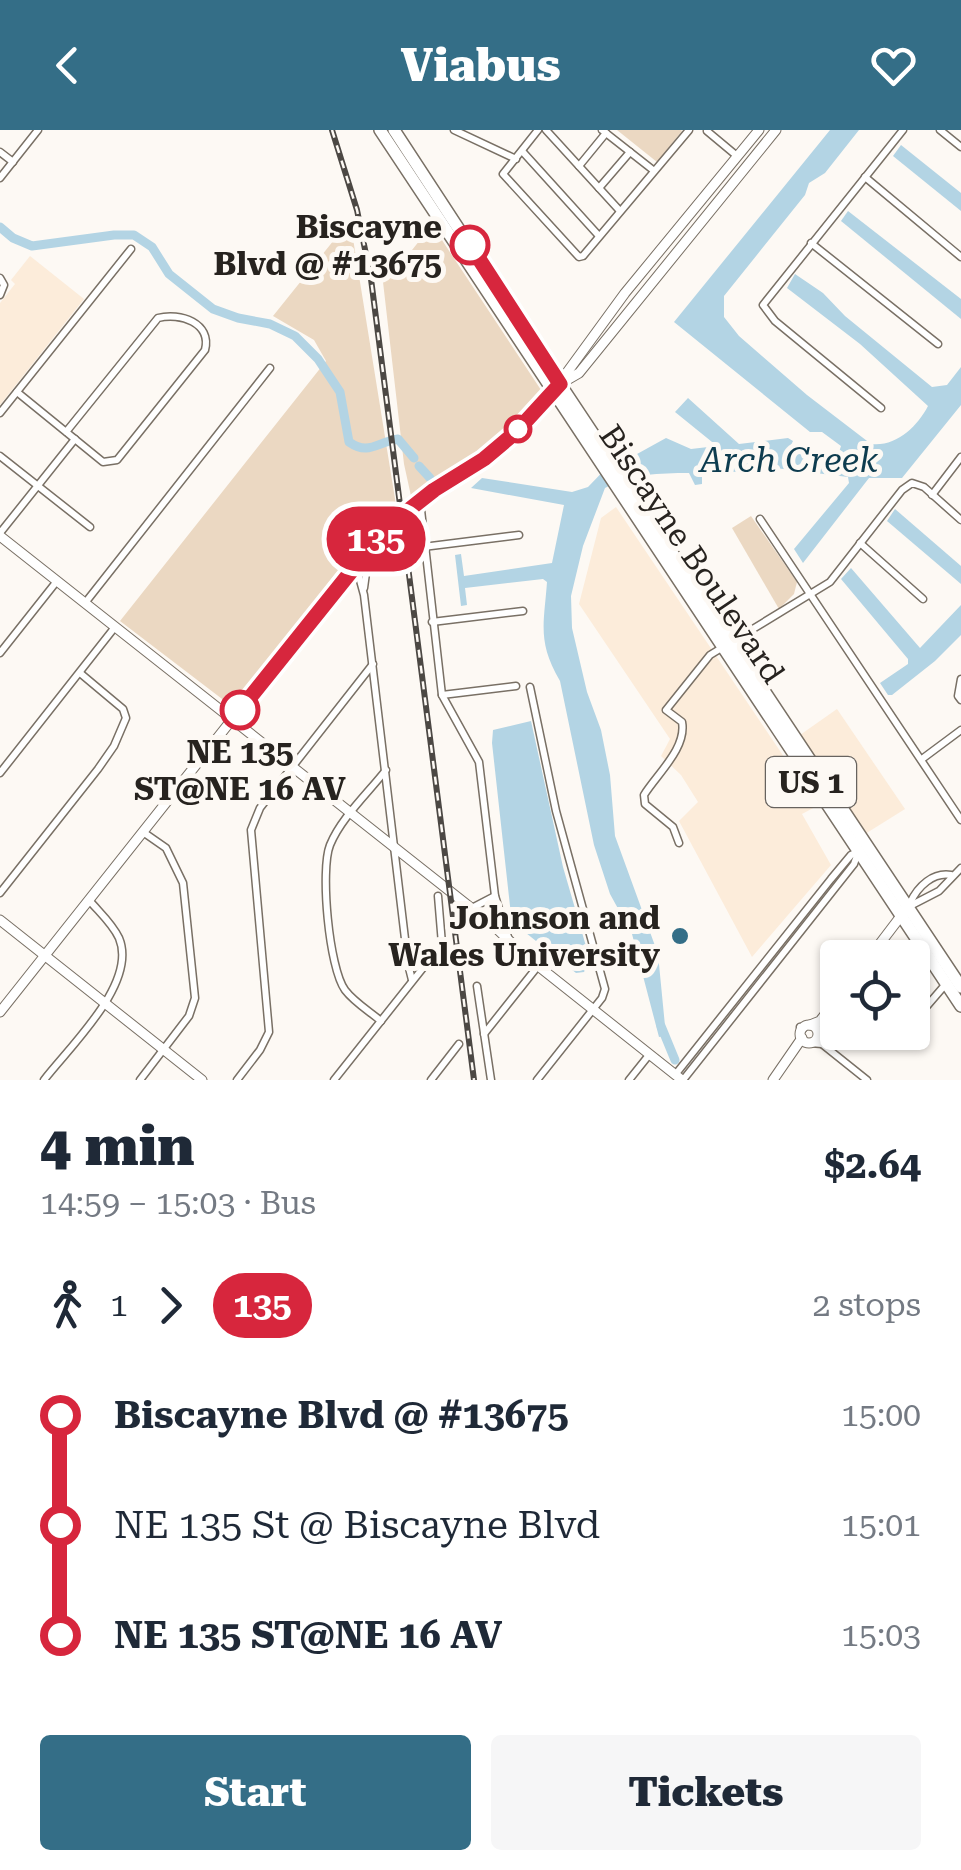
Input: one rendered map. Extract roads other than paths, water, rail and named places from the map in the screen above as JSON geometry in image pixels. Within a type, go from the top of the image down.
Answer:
[{"type":"main road","name":"Biscayne Boulevard","points":[[380,130],[429,194],[905,912],[961,987]]},
{"type":"main road","name":"Biscayne Boulevard","points":[[394,130],[429,194]]},
{"type":"main road","name":"Biscayne Boulevard","points":[[726,645],[843,830],[880,865],[961,1006]]},
{"type":"street","points":[[0,178],[38,130]]},
{"type":"street","points":[[454,130],[516,158]]},
{"type":"street","points":[[620,212],[542,130],[504,174],[575,255],[583,256],[689,130]]},
{"type":"street","points":[[556,389],[562,375],[625,294],[759,130]]},
{"type":"street","points":[[0,1012],[388,525],[404,507],[494,451],[556,389],[579,373],[776,130]]},
{"type":"street","points":[[881,408],[776,321],[764,305],[903,130]]},
{"type":"street","points":[[940,130],[961,147]]},
{"type":"street","points":[[579,166],[604,132],[653,170]]},
{"type":"street","points":[[706,132],[752,160]]},
{"type":"street","points":[[522,150],[599,236]]},
{"type":"street","points":[[0,152],[12,162]]},
{"type":"street","points":[[600,188],[630,152]]},
{"type":"street","points":[[865,177],[961,256]]},
{"type":"street","points":[[811,244],[938,344]]},
{"type":"street","points":[[0,413],[131,248]]},
{"type":"street","points":[[0,294],[2,282]]},
{"type":"street","points":[[16,392],[103,462],[117,460],[205,350],[207,334],[198,324],[170,314],[158,318],[66,432]]},
{"type":"street","points":[[85,603],[270,368]]},
{"type":"street","points":[[75,439],[0,534],[680,1078],[861,846]]},
{"type":"street","points":[[0,456],[90,527]]},
{"type":"street","points":[[932,494],[961,456]]},
{"type":"street","points":[[679,843],[673,827],[643,798],[670,760],[684,730],[682,722],[666,710],[710,656],[830,582],[902,490],[912,483],[932,494],[961,520]]},
{"type":"street","points":[[388,525],[434,490]]},
{"type":"street","points":[[416,505],[442,695],[480,762],[495,896],[508,938]]},
{"type":"street","points":[[760,520],[961,820]]},
{"type":"street","points":[[423,547],[519,535]]},
{"type":"street","points":[[860,543],[923,599]]},
{"type":"street","points":[[363,555],[364,594]]},
{"type":"street","points":[[353,567],[364,594],[412,980]]},
{"type":"street","points":[[0,653],[57,581]]},
{"type":"street","points":[[432,622],[523,612]]},
{"type":"street","points":[[0,773],[115,627]]},
{"type":"street","points":[[237,1080],[269,1032],[250,830],[260,808],[373,664]]},
{"type":"street","points":[[0,893],[98,769],[126,718],[122,709],[80,673]]},
{"type":"street","points":[[961,679],[961,700]]},
{"type":"street","points":[[352,688],[364,685],[376,691]]},
{"type":"street","points":[[442,695],[516,686]]},
{"type":"street","points":[[530,687],[556,811],[606,989],[537,1080]]},
{"type":"street","points":[[922,758],[961,730]]},
{"type":"street","points":[[380,1021],[346,991],[335,960],[324,867],[330,844],[386,770]]},
{"type":"street","points":[[369,791],[389,794]]},
{"type":"street","points":[[372,831],[392,819]]},
{"type":"street","points":[[140,1080],[190,1016],[195,998],[183,883],[166,848],[143,832]]},
{"type":"street","points":[[905,912],[939,891],[961,868]]},
{"type":"street","points":[[883,940],[914,894],[931,878],[951,875]]},
{"type":"street","points":[[334,1080],[442,944],[438,896]]},
{"type":"street","points":[[469,909],[495,896]]},
{"type":"street","points":[[495,896],[486,923],[522,952]]},
{"type":"street","points":[[44,1080],[105,1003],[121,972],[122,952],[110,924],[88,900]]},
{"type":"street","points":[[486,923],[499,911]]},
{"type":"street","points":[[0,920],[202,1080]]},
{"type":"street","points":[[483,1034],[538,966]]},
{"type":"street","points":[[930,1002],[946,984],[950,970]]},
{"type":"street","points":[[476,986],[490,1080]]},
{"type":"street","points":[[773,1080],[820,1022]]},
{"type":"street","points":[[810,1035],[867,1080]]},
{"type":"street","points":[[430,1080],[459,1044]]},
{"type":"street","points":[[629,1080],[650,1055]]},
{"type":"water","points":[[830,130],[859,130],[825,173],[809,183],[805,195],[724,296],[724,317],[739,336],[807,395],[871,444],[889,442],[905,434],[928,406],[860,344],[787,288],[795,274],[823,293],[845,316],[932,387],[947,385],[961,367],[961,405],[902,478],[869,478],[803,563],[794,549],[849,483],[848,477],[775,468],[702,475],[702,484],[695,485],[689,473],[646,475],[605,488],[583,546],[571,596],[572,628],[587,692],[601,730],[610,775],[615,836],[658,954],[666,1036],[659,1037],[632,934],[610,894],[594,845],[560,681],[545,644],[547,582],[543,579],[465,588],[467,605],[461,606],[455,555],[461,554],[464,576],[552,563],[564,505],[471,488],[482,478],[572,492],[588,487],[615,459],[628,459],[666,438],[691,449],[717,446],[675,412],[688,398],[739,444],[788,438],[793,441],[790,447],[834,455],[839,452],[841,446],[822,432],[810,432],[674,322]]},
{"type":"water","points":[[901,145],[961,193],[961,211],[893,156]]},
{"type":"water","points":[[848,211],[961,299],[961,319],[841,221]]},
{"type":"water","points":[[895,509],[961,566],[961,584],[887,521]]},
{"type":"water","points":[[851,568],[920,648],[961,605],[961,635],[892,695],[880,683],[908,664],[908,659],[841,579]]},
{"type":"water","points":[[531,721],[563,867],[590,960],[584,972],[576,973],[516,925],[511,915],[493,730]]},
{"type":"waterway","name":"Arch Creek","points":[[0,227],[32,246],[134,235],[152,247],[169,274],[213,309],[270,324],[295,336],[318,359],[340,392],[349,442],[368,448],[398,439],[414,458]]},
{"type":"waterway","name":"Arch Creek","points":[[419,466],[430,478]]},
{"type":"waterway","points":[[661,1026],[675,1060]]},
{"type":"railway","points":[[332,130],[357,210],[371,279],[474,1080]]},
{"type":"place","name":"Biscayne Blvd @ #13675","points":[[470,245]]},
{"type":"place","name":"NE 135 ST@NE 16 AV","points":[[240,710]]},
{"type":"place","name":"Johnson and Wales University","points":[[680,936]]}]
